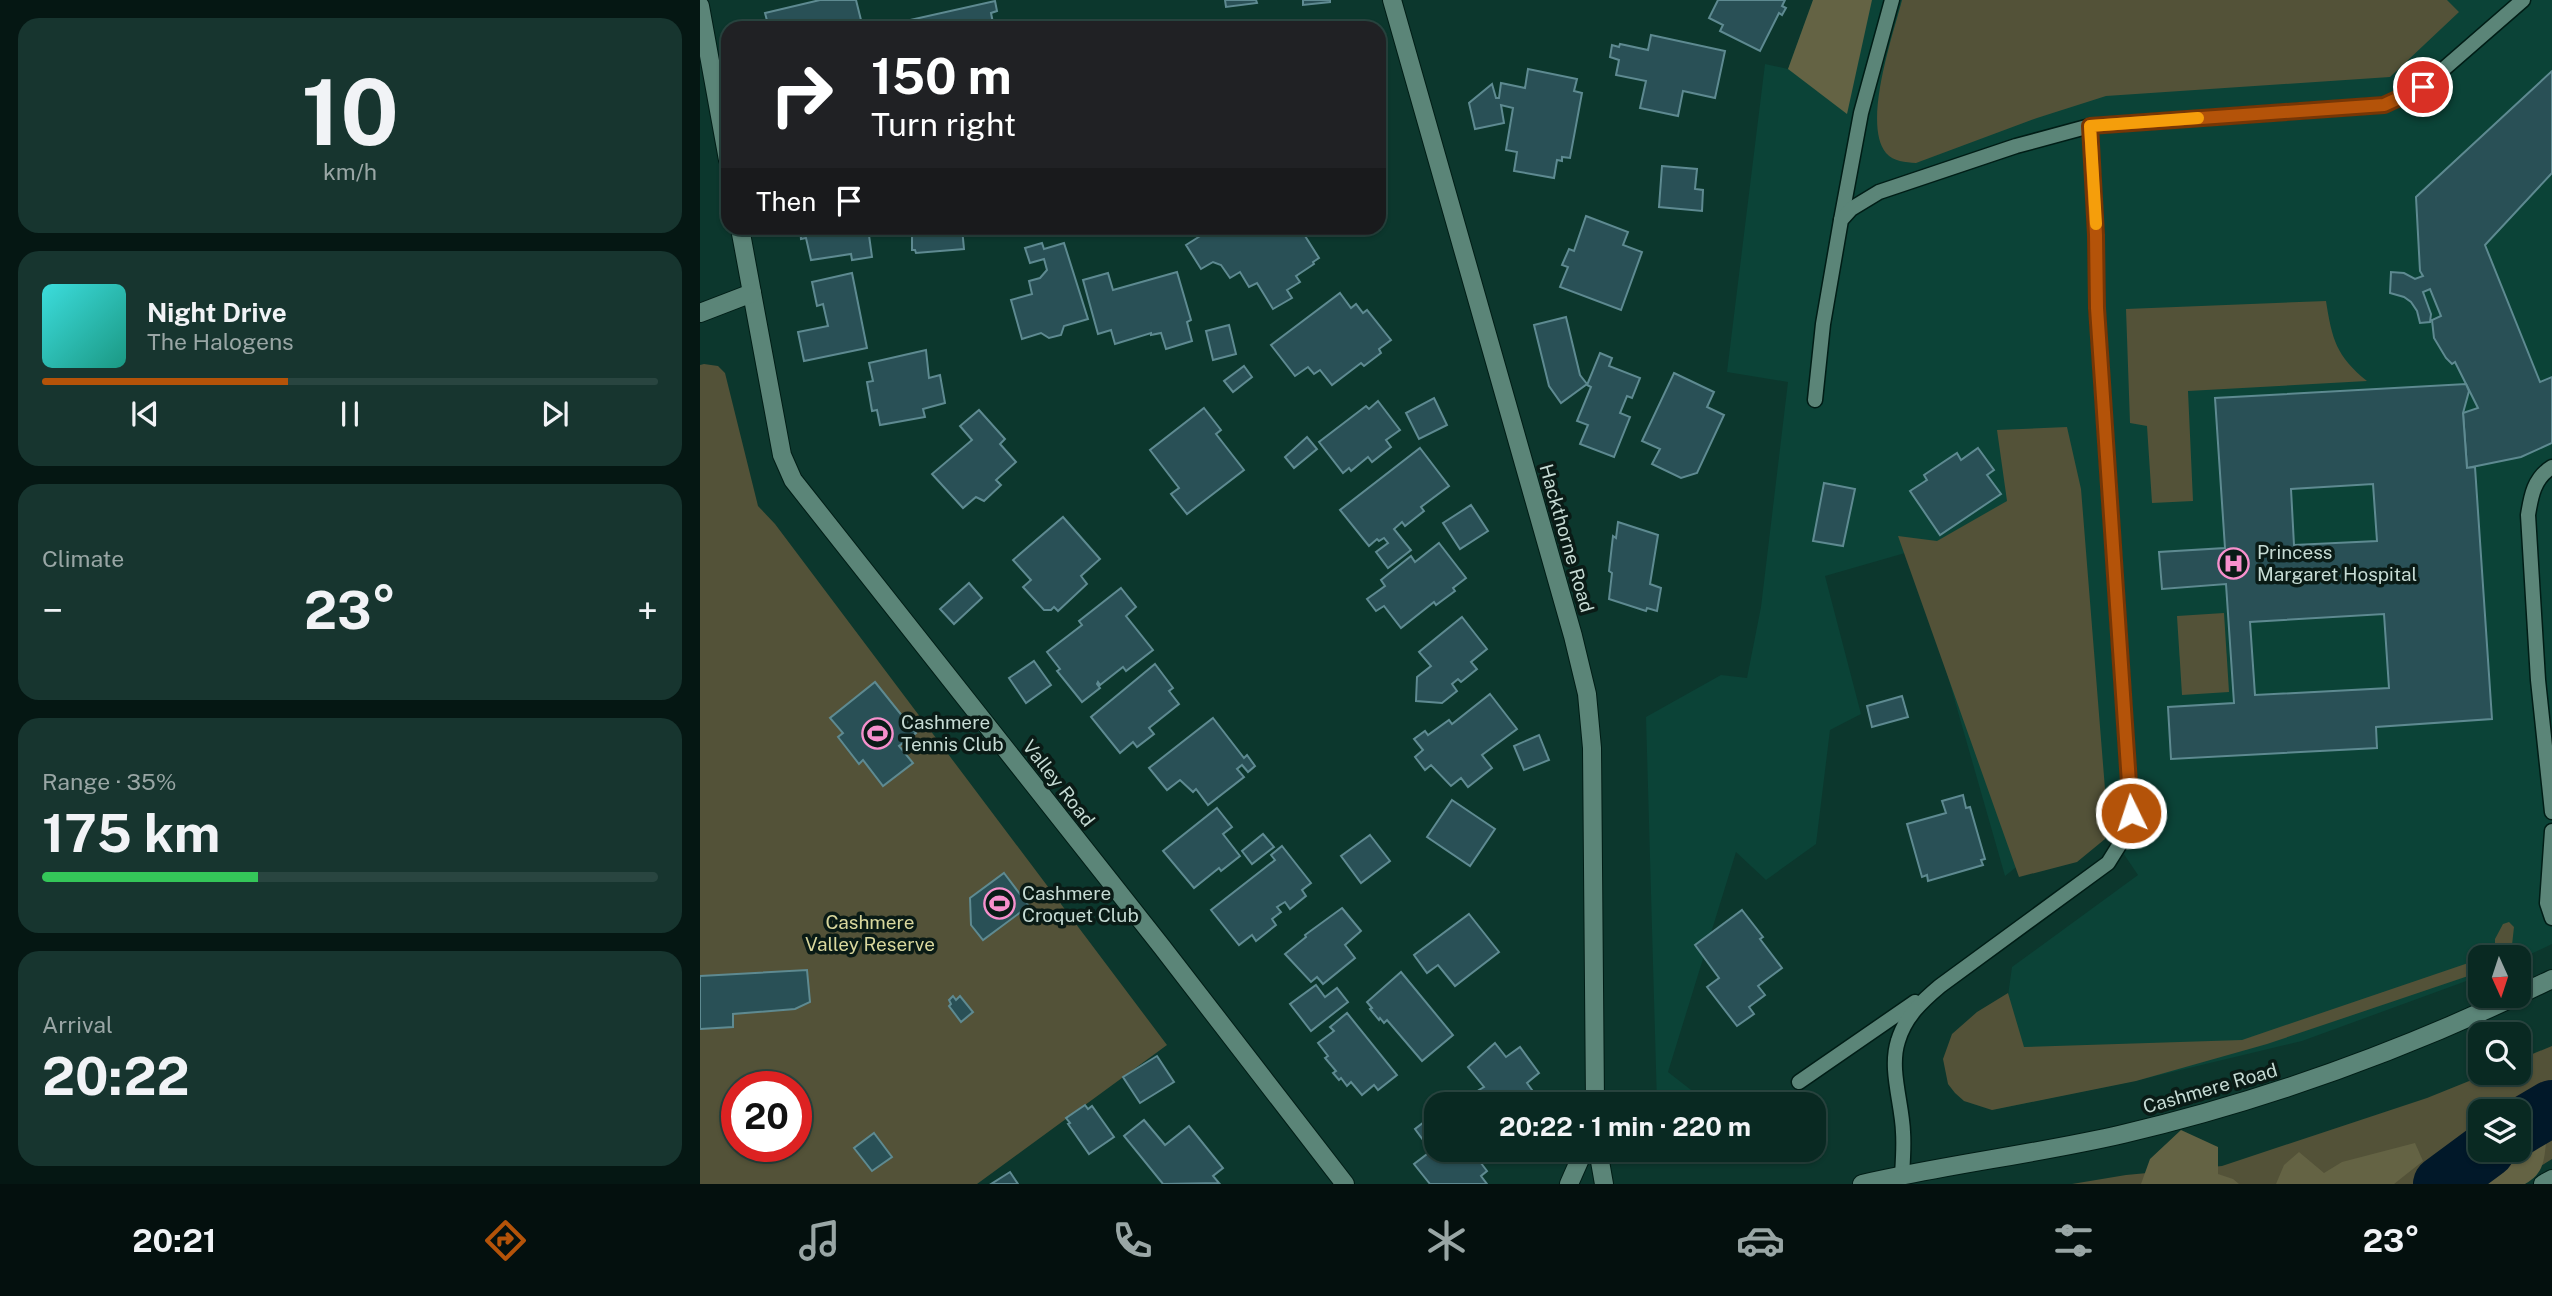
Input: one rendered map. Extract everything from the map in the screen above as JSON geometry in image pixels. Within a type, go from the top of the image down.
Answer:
[{"type":"street","name":"Hackthorne Road","points":[[1392,0],[1573,636],[1587,694],[1592,748],[1595,844],[1595,1092]]},
{"type":"street","points":[[701,15],[721,122]]},
{"type":"street","name":"Valley Road","points":[[741,235],[782,455],[793,480],[1162,947],[1345,1184]]},
{"type":"street","points":[[700,313],[752,293]]},
{"type":"street","name":"Cashmere Road","points":[[1863,1184],[1902,1179],[2122,1134],[2249,1100],[2330,1074],[2427,1036],[2552,979]]},
{"type":"street","points":[[1569,1184],[1579,1162]]},
{"type":"street","points":[[1600,1162],[1604,1184]]},
{"type":"street","points":[[2543,1184],[2552,1178]]},
{"type":"lane","points":[[1815,400],[1823,324],[1861,113],[1892,0]]},
{"type":"lane","points":[[1841,220],[1851,209],[1879,192],[2016,146],[2090,126],[2384,105],[2423,87],[2523,0]]},
{"type":"lane","points":[[1799,1082],[1940,986],[2108,863],[2129,831],[2131,813],[2097,308],[2090,126]]},
{"type":"lane","points":[[2552,467],[2544,472],[2531,492],[2528,515],[2538,680],[2552,811]]},
{"type":"lane","points":[[2552,831],[2547,903],[2552,918]]},
{"type":"lane","points":[[1902,1179],[1903,1130],[1895,1057],[1898,1041],[1906,1022],[1920,1003],[1940,986]]},
{"type":"shaded area","name":"Princess Margaret Hospital","points":[[1813,0],[2552,0],[2552,944],[2531,954],[2531,945],[2468,945],[2468,980],[2302,1041],[2139,1080],[1992,1110],[2012,967],[2138,875],[2092,807],[2005,876],[1912,551],[1825,576],[1861,714],[1830,730],[1816,844],[1766,880],[1736,852],[1668,1072],[1694,1092],[1657,1092],[1646,717],[1721,675],[1747,678],[1761,607],[1788,382],[1727,372],[1765,64],[1788,69]]},
{"type":"shaded area","points":[[1813,0],[1872,0],[1847,114],[1788,69]]},
{"type":"shaded area","points":[[2531,1126],[2537,1129],[2546,1143],[2539,1172],[2525,1184],[2459,1184],[2484,1162],[2531,1162]]},
{"type":"shaded area","points":[[2181,1130],[2218,1147],[2218,1174],[2239,1184],[2141,1184],[2150,1159]]},
{"type":"shaded area","points":[[2415,1143],[2423,1161],[2394,1184],[2276,1184],[2284,1165],[2299,1152],[2324,1173],[2342,1162]]},
{"type":"green space","points":[[1902,0],[2447,0],[2459,12],[2390,77],[2106,96],[2037,118],[1916,163],[1896,160],[1886,153],[1879,140],[1877,122],[1882,79]]},
{"type":"green space","points":[[2326,301],[2337,346],[2348,363],[2367,381],[2188,391],[2193,501],[2152,503],[2147,426],[2130,423],[2126,309]]},
{"type":"green space","name":"Cashmere Valley Reserve","points":[[704,364],[718,366],[725,373],[758,506],[775,524],[1167,1045],[977,1184],[700,1184],[700,365]]},
{"type":"green space","points":[[2067,427],[2081,489],[2107,814],[2105,839],[2077,862],[2019,877],[1898,536],[1937,541],[2007,501],[1997,430]]},
{"type":"green space","points":[[2224,613],[2229,692],[2182,695],[2177,616]]},
{"type":"green space","points":[[2509,922],[2514,927],[2512,945],[2495,945],[2495,939],[2503,924]]},
{"type":"green space","points":[[2468,963],[2468,976],[2267,1044],[2136,1081],[1992,1110],[1964,1101],[1955,1093],[1948,1084],[1943,1059],[1952,1034],[1977,1012],[2008,993],[2024,1047],[2242,1040]]},
{"type":"green space","points":[[2552,1046],[2552,1159],[2512,1184],[2072,1184],[2126,1175],[2222,1166],[2427,1098],[2468,1081],[2468,1085],[2531,1085],[2531,1055]]},
{"type":"building","points":[[820,0],[856,0],[861,21],[767,21],[765,13]]},
{"type":"building","points":[[1225,0],[1256,0],[1257,3],[1226,7]]},
{"type":"building","points":[[1303,0],[1330,0],[1330,2],[1303,5]]},
{"type":"building","points":[[1718,0],[1785,0],[1782,6],[1786,8],[1782,15],[1779,13],[1760,51],[1720,31],[1723,25],[1709,18]]},
{"type":"building","points":[[995,1],[997,11],[991,13],[993,21],[910,20]]},
{"type":"building","points":[[1651,35],[1725,51],[1715,98],[1683,91],[1678,116],[1640,108],[1646,81],[1616,75],[1619,60],[1610,57],[1612,45],[1648,50]]},
{"type":"building","points":[[1528,69],[1577,79],[1574,91],[1582,93],[1570,158],[1562,157],[1562,161],[1557,160],[1554,178],[1514,171],[1517,152],[1506,150],[1513,108],[1501,105],[1504,123],[1475,129],[1469,103],[1492,84],[1496,98],[1499,98],[1501,83],[1525,88]]},
{"type":"building","points":[[2552,71],[2552,173],[2485,245],[2540,382],[2552,377],[2552,443],[2521,457],[2467,468],[2463,413],[2478,408],[2455,362],[2452,364],[2446,358],[2434,338],[2432,320],[2441,316],[2430,289],[2423,292],[2431,314],[2430,322],[2420,323],[2411,302],[2390,293],[2391,272],[2404,273],[2415,279],[2423,276],[2420,271],[2416,197]]},
{"type":"building","points":[[1662,166],[1697,169],[1695,189],[1703,190],[1702,211],[1659,207]]},
{"type":"building","points":[[1586,216],[1628,232],[1623,245],[1642,252],[1621,310],[1560,287],[1568,267],[1562,265],[1569,249],[1574,251]]},
{"type":"building","points":[[801,235],[869,235],[872,257],[852,260],[851,254],[811,260],[806,238],[801,239]]},
{"type":"building","points":[[912,235],[963,235],[964,249],[916,253],[912,250]]},
{"type":"building","points":[[1202,235],[1304,235],[1319,258],[1296,276],[1300,282],[1287,290],[1292,298],[1273,309],[1257,283],[1249,287],[1240,272],[1230,278],[1221,265],[1213,262],[1201,269],[1186,245]]},
{"type":"building","points":[[1042,243],[1044,249],[1064,243],[1088,319],[1064,326],[1061,335],[1049,338],[1041,333],[1022,339],[1011,300],[1032,294],[1029,281],[1040,278],[1047,270],[1044,259],[1030,263],[1025,248]]},
{"type":"building","points":[[1177,272],[1191,320],[1187,322],[1192,341],[1166,349],[1161,333],[1151,333],[1115,344],[1111,330],[1098,334],[1083,280],[1108,273],[1113,290]]},
{"type":"building","points":[[852,273],[867,348],[804,361],[798,332],[828,326],[823,304],[817,306],[812,282]]},
{"type":"building","points":[[1340,293],[1351,308],[1356,304],[1363,313],[1367,310],[1391,340],[1379,349],[1381,353],[1364,366],[1361,363],[1332,385],[1320,370],[1314,374],[1308,367],[1295,376],[1271,345]]},
{"type":"building","points":[[1566,317],[1580,375],[1587,384],[1561,403],[1549,386],[1534,325]]},
{"type":"building","points":[[1229,325],[1236,354],[1213,360],[1206,331]]},
{"type":"building","points":[[926,350],[929,378],[940,375],[945,403],[923,409],[925,417],[880,425],[877,410],[872,411],[867,382],[873,381],[869,363]]},
{"type":"building","points":[[1600,353],[1612,358],[1609,366],[1640,378],[1632,398],[1627,396],[1620,413],[1630,417],[1614,457],[1580,444],[1588,425],[1577,421],[1591,387],[1587,385]]},
{"type":"building","points":[[1244,366],[1252,377],[1233,392],[1224,381]]},
{"type":"building","points":[[1674,373],[1714,392],[1707,407],[1724,415],[1697,473],[1681,478],[1652,464],[1660,449],[1642,441]]},
{"type":"building","points":[[2466,384],[2469,391],[2463,413],[2467,468],[2475,467],[2492,719],[2376,727],[2377,748],[2171,759],[2168,707],[2234,703],[2226,584],[2162,589],[2159,552],[2225,548],[2215,398]],"holes":[[[2373,484],[2377,541],[2294,545],[2291,489]],[[2384,614],[2389,688],[2255,695],[2250,622]]]},
{"type":"building","points":[[1434,398],[1447,425],[1419,439],[1406,413]]},
{"type":"building","points":[[1378,401],[1400,430],[1386,440],[1391,447],[1372,462],[1368,457],[1351,471],[1349,468],[1343,473],[1319,442],[1366,406],[1369,409]]},
{"type":"building","points":[[1204,408],[1221,430],[1216,434],[1244,470],[1187,514],[1171,494],[1179,488],[1150,450]]},
{"type":"building","points":[[979,410],[1005,439],[1000,444],[1016,462],[996,480],[1001,485],[984,501],[976,497],[963,508],[932,474],[972,440],[960,426]]},
{"type":"building","points":[[1307,437],[1317,449],[1294,468],[1285,457]]},
{"type":"building","points":[[1420,448],[1449,486],[1421,507],[1424,511],[1405,526],[1402,522],[1394,529],[1411,550],[1388,568],[1376,552],[1388,543],[1384,538],[1379,541],[1377,539],[1369,546],[1340,510]]},
{"type":"building","points":[[1978,448],[1994,470],[1987,475],[2001,494],[1940,535],[1910,491],[1927,480],[1924,475],[1957,453],[1961,460]]},
{"type":"building","points":[[1824,483],[1855,489],[1843,546],[1813,541]]},
{"type":"building","points":[[1471,505],[1488,531],[1460,549],[1443,523]]},
{"type":"building","points":[[1063,517],[1100,559],[1081,576],[1087,584],[1058,611],[1054,607],[1044,610],[1023,587],[1031,580],[1013,560]]},
{"type":"building","points":[[1618,522],[1658,535],[1650,584],[1661,588],[1657,611],[1647,608],[1646,611],[1609,599],[1613,536],[1616,538]]},
{"type":"building","points":[[1439,543],[1466,578],[1453,588],[1455,591],[1436,605],[1434,602],[1401,628],[1384,606],[1376,611],[1367,599],[1385,586],[1381,580],[1411,556],[1415,562]]},
{"type":"building","points":[[969,583],[982,598],[954,624],[940,609]]},
{"type":"building","points":[[1121,588],[1136,607],[1126,616],[1153,650],[1126,671],[1123,667],[1100,685],[1098,682],[1100,688],[1082,702],[1057,671],[1060,669],[1047,652],[1082,625],[1079,621]]},
{"type":"building","points":[[1462,617],[1487,649],[1471,662],[1477,669],[1461,682],[1458,679],[1452,684],[1457,691],[1442,703],[1416,701],[1417,677],[1431,666],[1419,652]]},
{"type":"building","points":[[1034,661],[1051,685],[1026,703],[1009,678]]},
{"type":"building","points":[[1155,664],[1173,688],[1169,691],[1179,704],[1149,728],[1154,734],[1137,747],[1133,742],[1120,753],[1091,717]]},
{"type":"building","points":[[875,682],[916,733],[899,746],[913,763],[883,786],[863,760],[859,764],[838,737],[843,733],[830,718]]},
{"type":"building","points":[[1490,694],[1517,729],[1482,755],[1492,768],[1468,787],[1461,778],[1451,786],[1431,765],[1425,770],[1415,757],[1423,750],[1414,739],[1425,731],[1428,735],[1449,720],[1452,724]]},
{"type":"building","points":[[1902,696],[1908,717],[1872,727],[1867,706]]},
{"type":"building","points":[[1213,718],[1244,758],[1247,755],[1255,766],[1248,772],[1242,765],[1237,769],[1244,777],[1208,805],[1196,789],[1193,792],[1180,780],[1167,790],[1149,768]]},
{"type":"building","points":[[1539,735],[1549,760],[1524,770],[1514,746]]},
{"type":"building","points":[[1963,795],[1966,808],[1970,807],[1985,859],[1981,860],[1983,865],[1928,881],[1927,875],[1922,877],[1907,824],[1946,813],[1942,801]]},
{"type":"building","points":[[1452,800],[1495,829],[1470,866],[1427,837]]},
{"type":"building","points":[[1217,808],[1232,827],[1223,834],[1240,856],[1221,871],[1219,868],[1194,888],[1163,851]]},
{"type":"building","points":[[1263,834],[1274,847],[1252,864],[1242,851]]},
{"type":"building","points":[[1370,835],[1390,861],[1361,883],[1341,856]]},
{"type":"building","points":[[1282,846],[1311,883],[1302,890],[1306,896],[1290,909],[1285,902],[1277,907],[1281,912],[1272,919],[1276,925],[1256,941],[1252,935],[1239,945],[1211,910],[1275,860],[1271,855]]},
{"type":"building","points":[[1004,873],[1029,906],[983,940],[971,925],[970,898]]},
{"type":"building","points":[[1342,908],[1361,931],[1345,945],[1355,958],[1323,984],[1317,977],[1311,982],[1285,954],[1306,937],[1305,935]]},
{"type":"building","points":[[1742,910],[1782,968],[1758,986],[1765,995],[1749,1007],[1754,1014],[1737,1026],[1707,987],[1719,978],[1695,945]]},
{"type":"building","points":[[1469,914],[1499,952],[1455,986],[1438,965],[1427,973],[1414,955]]},
{"type":"building","points":[[807,970],[810,1002],[795,1009],[733,1014],[733,1027],[700,1029],[700,976]]},
{"type":"building","points":[[1401,972],[1453,1035],[1422,1061],[1387,1020],[1384,1023],[1380,1018],[1379,1020],[1367,1002]]},
{"type":"building","points":[[1316,985],[1325,997],[1337,988],[1348,1002],[1311,1031],[1290,1004]]},
{"type":"building","points":[[953,996],[956,1000],[960,996],[973,1012],[961,1022],[949,1006],[949,1000]]},
{"type":"building","points":[[1347,1013],[1397,1075],[1378,1090],[1374,1085],[1362,1095],[1351,1082],[1347,1086],[1333,1073],[1336,1071],[1325,1058],[1328,1056],[1318,1043],[1334,1031],[1330,1027]]},
{"type":"building","points":[[1495,1043],[1506,1057],[1520,1047],[1539,1073],[1527,1083],[1534,1092],[1481,1092],[1479,1090],[1484,1087],[1468,1067]]},
{"type":"building","points":[[1157,1056],[1174,1082],[1140,1103],[1123,1077]]},
{"type":"building","points":[[1085,1105],[1088,1109],[1092,1106],[1114,1137],[1089,1154],[1066,1118]]},
{"type":"building","points":[[1144,1120],[1165,1145],[1189,1126],[1223,1168],[1213,1176],[1219,1183],[1163,1184],[1124,1136]]},
{"type":"building","points":[[1424,1122],[1424,1141],[1415,1129]]},
{"type":"building","points":[[874,1133],[892,1157],[872,1171],[854,1148]]},
{"type":"building","points":[[1424,1156],[1424,1162],[1480,1162],[1487,1171],[1481,1176],[1487,1184],[1430,1184],[1414,1164]]},
{"type":"building","points":[[1010,1172],[1018,1184],[991,1184]]},
{"type":"waterway","points":[[2531,1120],[2552,1108]]},
{"type":"waterway","points":[[2441,1184],[2471,1162]]},
{"type":"slow traffic","points":[[2096,224],[2090,126],[2198,118]]},
{"type":"place","name":"Princess Margaret Hospital","points":[[2234,563]]},
{"type":"place","name":"Cashmere Tennis Club","points":[[878,733]]},
{"type":"place","name":"Cashmere Croquet Club","points":[[999,904]]},
{"type":"route","points":[[2131,813],[2097,308],[2090,126],[2384,105],[2423,87]]}]
